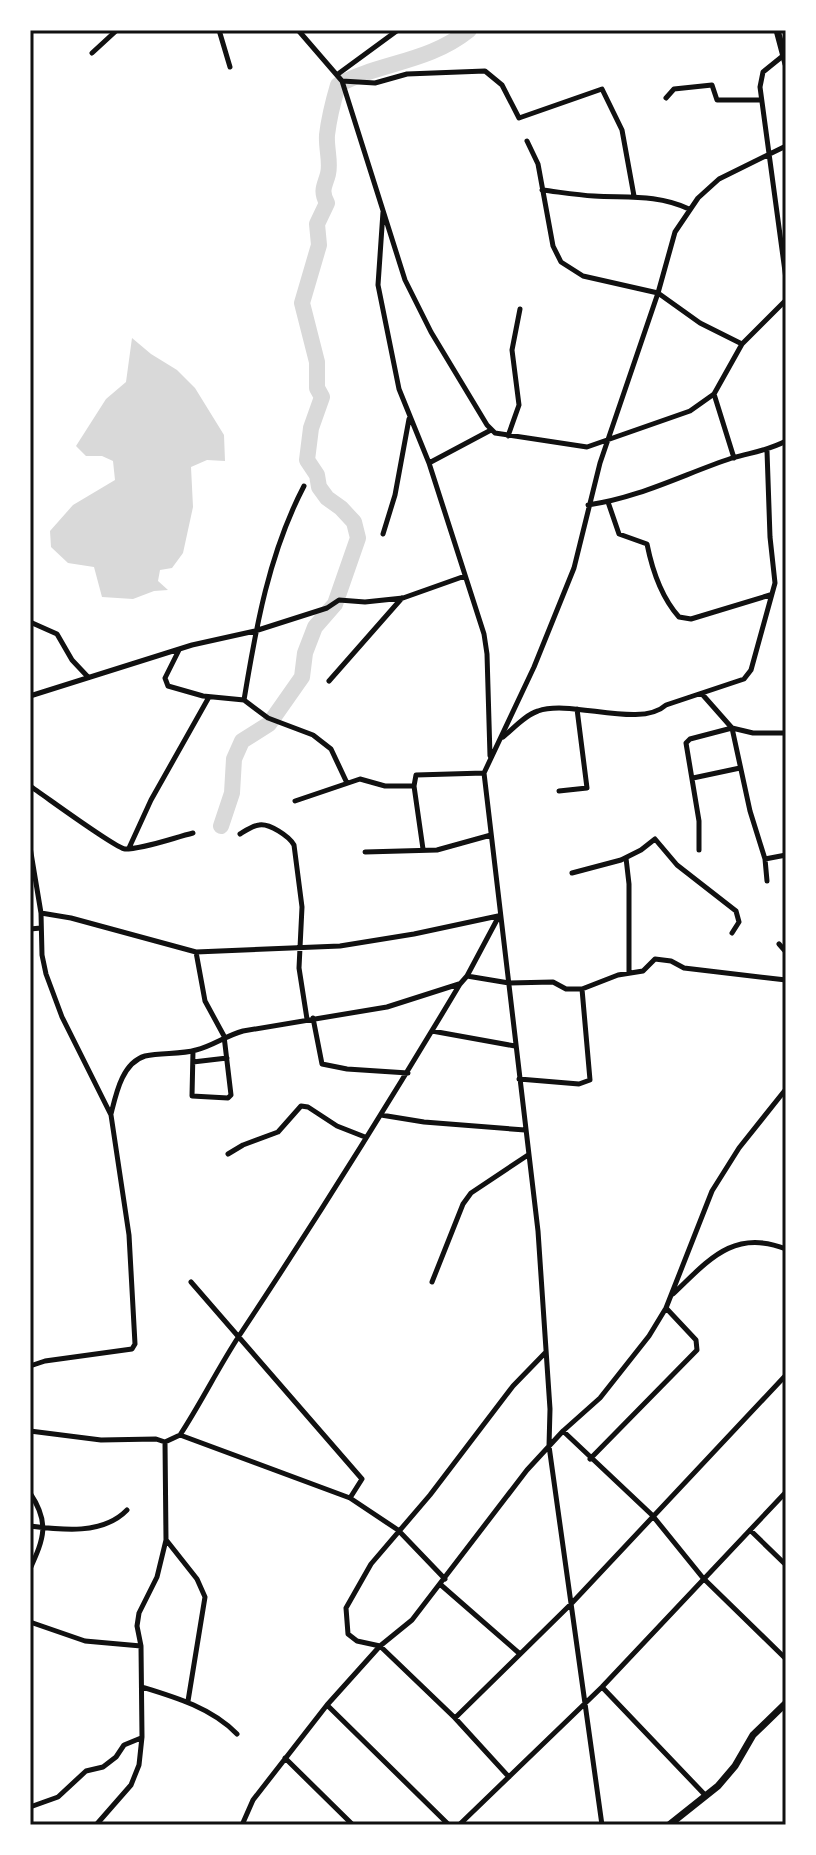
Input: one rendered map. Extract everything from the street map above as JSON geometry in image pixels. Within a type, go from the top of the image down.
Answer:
[{"type":"main road","points":[[777,30],[786,64]]},
{"type":"main road","points":[[669,1825],[718,1786],[735,1766],[759,1727],[786,1703]]},
{"type":"street","points":[[92,53],[117,30]]},
{"type":"street","points":[[219,30],[230,67]]},
{"type":"street","points":[[298,30],[342,81],[408,288],[491,430],[508,436],[580,447],[594,446],[690,411],[714,394],[742,344],[786,300]]},
{"type":"street","points":[[338,74],[398,30]]},
{"type":"street","points":[[784,55],[763,72],[761,100],[786,279]]},
{"type":"street","points":[[342,81],[375,83],[407,74],[485,71],[502,85],[519,118],[602,89],[622,130],[634,196]]},
{"type":"street","points":[[666,98],[671,90],[712,85],[717,100],[761,100]]},
{"type":"street","points":[[527,141],[538,164],[553,246],[567,268],[583,276],[658,293],[700,323],[742,344]]},
{"type":"street","points":[[602,1825],[549,1446],[550,1409],[538,1231],[484,773],[538,657],[574,568],[588,505],[675,232],[689,209],[719,179],[786,146]]},
{"type":"street","points":[[542,190],[665,200],[689,209]]},
{"type":"street","points":[[384,209],[378,285],[399,389],[429,463],[486,644],[490,757]]},
{"type":"street","points":[[508,436],[519,405],[512,350],[520,309]]},
{"type":"street","points":[[714,394],[734,458]]},
{"type":"street","points":[[383,534],[395,495],[409,418]]},
{"type":"street","points":[[429,463],[491,430]]},
{"type":"street","points":[[588,505],[608,502],[734,458],[767,451],[786,441]]},
{"type":"street","points":[[501,738],[534,712],[577,709],[608,713],[655,713],[666,705],[744,679],[771,595],[775,571],[770,537],[767,451]]},
{"type":"street","points":[[244,700],[255,631],[278,543],[304,486]]},
{"type":"street","points":[[608,502],[619,534],[647,544],[666,596],[679,617],[691,619],[771,595]]},
{"type":"street","points":[[30,696],[180,649],[255,631],[327,608],[339,600],[365,602],[403,598],[465,576]]},
{"type":"street","points":[[329,681],[403,598]]},
{"type":"street","points":[[30,622],[57,634],[72,660],[88,677]]},
{"type":"street","points":[[180,649],[167,674],[165,683],[171,688],[209,697],[244,700],[268,718],[319,739],[331,749],[347,783]]},
{"type":"street","points":[[702,693],[732,728],[765,859],[767,881]]},
{"type":"street","points":[[129,849],[151,800],[209,697]]},
{"type":"street","points":[[559,791],[587,788],[577,709]]},
{"type":"street","points":[[699,850],[700,829],[686,743],[690,739],[732,728],[753,733],[786,733]]},
{"type":"street","points":[[693,778],[740,768]]},
{"type":"street","points":[[423,849],[414,786],[416,775],[484,773]]},
{"type":"street","points":[[295,801],[360,779],[385,786],[414,786]]},
{"type":"street","points":[[30,786],[117,848],[129,849],[193,833]]},
{"type":"street","points":[[240,834],[261,824],[292,840],[294,845],[302,907],[299,968],[318,1058],[322,1064],[408,1073]]},
{"type":"street","points":[[365,852],[437,850],[491,835]]},
{"type":"street","points":[[572,873],[626,858],[655,839],[677,865],[736,911],[739,922],[732,933]]},
{"type":"street","points":[[30,847],[41,913],[44,964],[52,992],[111,1115],[129,1235],[135,1344],[132,1349],[45,1361],[30,1366]]},
{"type":"street","points":[[765,859],[786,855]]},
{"type":"street","points":[[626,858],[629,972]]},
{"type":"street","points":[[41,913],[71,918],[196,952],[372,942],[499,915]]},
{"type":"street","points":[[30,1431],[101,1440],[156,1439],[165,1442],[180,1435],[237,1338],[408,1073],[467,976],[499,915]]},
{"type":"street","points":[[30,929],[41,928]]},
{"type":"street","points":[[779,944],[786,952]]},
{"type":"street","points":[[193,1051],[192,1096],[223,1099],[231,1095],[224,1036],[205,1001],[196,952]]},
{"type":"street","points":[[467,976],[509,983],[553,982],[566,989],[582,989],[629,972],[643,971],[650,961],[661,959],[684,968],[786,980]]},
{"type":"street","points":[[111,1115],[118,1085],[139,1059],[193,1051],[224,1036],[310,1018],[387,1007],[460,984]]},
{"type":"street","points":[[519,1079],[579,1084],[590,1080],[582,989]]},
{"type":"street","points":[[432,1031],[515,1046]]},
{"type":"street","points":[[193,1062],[227,1058]]},
{"type":"street","points":[[242,1825],[253,1800],[327,1705],[380,1646],[412,1620],[479,1530],[549,1446],[600,1398],[649,1336],[666,1308],[712,1191],[739,1148],[786,1089]]},
{"type":"street","points":[[228,1154],[278,1132],[301,1106],[365,1137]]},
{"type":"street","points":[[381,1115],[424,1122],[525,1130]]},
{"type":"street","points":[[432,1282],[463,1204],[471,1193],[528,1155]]},
{"type":"street","points":[[669,1297],[729,1246],[762,1243],[786,1249]]},
{"type":"street","points":[[191,1282],[362,1479],[350,1498]]},
{"type":"street","points":[[590,1459],[697,1350],[696,1340],[666,1308]]},
{"type":"street","points":[[509,1777],[455,1718],[380,1646],[357,1641],[348,1634],[345,1612],[365,1572],[430,1495],[513,1386],[545,1353]]},
{"type":"street","points":[[455,1718],[571,1604],[786,1375]]},
{"type":"street","points":[[563,1431],[652,1515],[703,1578],[786,1659]]},
{"type":"street","points":[[180,1435],[350,1498],[398,1530],[443,1582],[520,1654]]},
{"type":"street","points":[[96,1825],[131,1785],[139,1765],[142,1687],[137,1626],[139,1613],[157,1577],[166,1540],[165,1442]]},
{"type":"street","points":[[459,1825],[602,1687],[786,1492]]},
{"type":"street","points":[[30,1493],[38,1505],[44,1528],[43,1539],[30,1569]]},
{"type":"street","points":[[30,1526],[79,1528],[103,1525],[127,1510]]},
{"type":"street","points":[[750,1530],[786,1565]]},
{"type":"street","points":[[166,1540],[197,1579],[205,1597],[188,1701]]},
{"type":"street","points":[[30,1622],[85,1641],[141,1646]]},
{"type":"street","points":[[142,1687],[188,1701],[237,1734]]},
{"type":"street","points":[[602,1687],[706,1796]]},
{"type":"street","points":[[327,1705],[449,1825]]},
{"type":"street","points":[[30,1807],[58,1797],[86,1771],[103,1767],[116,1757],[124,1745],[142,1737]]},
{"type":"street","points":[[285,1758],[353,1825]]},
{"type":"shaded area","points":[[132,338],[177,370],[195,388],[224,435],[225,461],[207,460],[191,467],[193,507],[183,553],[172,568],[160,570],[158,581],[168,590],[154,591],[133,599],[102,597],[94,567],[68,563],[51,547],[50,531],[73,505],[115,480],[113,461],[102,456],[86,456],[76,446],[106,399],[126,382]]},
{"type":"waterway","points":[[221,826],[232,793],[234,759],[242,741],[269,724],[302,677],[305,653],[315,627],[335,604],[358,538],[354,522],[327,498],[307,460],[311,428],[322,397],[317,388],[317,362],[302,303],[319,245],[317,224],[327,203],[323,191],[329,169],[327,135],[338,85],[370,71],[421,56],[469,30]]}]
